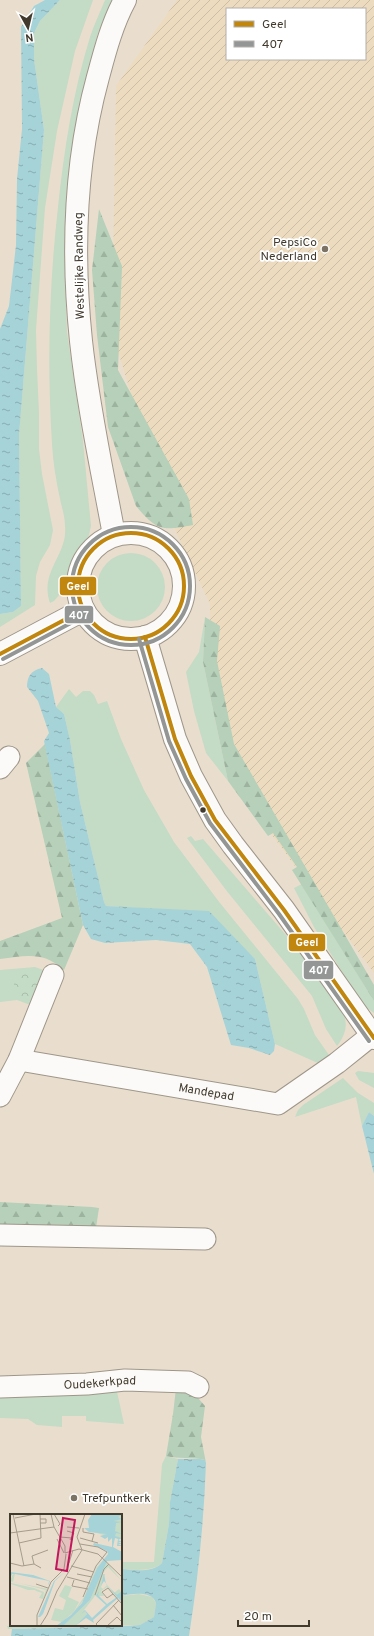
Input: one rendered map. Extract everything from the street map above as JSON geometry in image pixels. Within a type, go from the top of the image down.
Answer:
[{"type":"street","name":"Westelijke Randweg","points":[[114,535],[88,391],[81,340],[77,276],[77,215],[87,120],[104,52],[124,0]]},
{"type":"street","points":[[128,532],[142,533],[155,538],[167,546],[176,556],[182,569],[184,590],[183,598],[178,611],[169,623],[158,632],[145,637],[130,639],[116,637],[102,631],[91,622],[82,610],[78,595],[77,580],[81,565],[89,552],[100,541],[114,535],[128,532]]},
{"type":"street","points":[[0,654],[82,610]]},
{"type":"street","points":[[145,637],[175,739],[191,776],[215,820],[284,910],[373,1037]]},
{"type":"street","points":[[0,1096],[19,1060],[53,976]]},
{"type":"street","name":"Mandepad","points":[[19,1060],[278,1104],[373,1037]]},
{"type":"street","points":[[0,1235],[205,1239]]},
{"type":"street","name":"Oudekerkpad","points":[[0,1387],[87,1384],[132,1380],[188,1382],[198,1387]]},
{"type":"shaded area","points":[[177,0],[374,0],[374,973],[241,793],[211,690],[210,604],[169,517],[112,332],[116,86]]},
{"type":"green space","points":[[60,0],[93,0],[75,51],[57,131],[45,208],[36,330],[39,449],[42,474],[53,530],[50,545],[40,562],[36,576],[35,605],[0,627],[0,614],[13,612],[21,606],[19,435],[44,130],[34,59],[34,33],[40,21]]},
{"type":"green space","points":[[105,0],[113,0],[98,33],[81,100],[74,139],[65,222],[67,332],[83,441],[91,526],[89,535],[72,567],[65,588],[54,601],[50,603],[48,582],[65,536],[64,516],[57,485],[52,451],[50,414],[49,355],[55,237],[63,164],[74,100],[90,37]]},
{"type":"green space","points":[[99,209],[122,266],[118,370],[189,499],[193,525],[167,528],[155,525],[136,506],[108,427],[97,335],[92,270]]},
{"type":"green space","points":[[131,553],[144,556],[155,563],[162,574],[165,587],[162,600],[155,611],[144,618],[131,621],[118,618],[107,611],[100,600],[97,587],[100,574],[107,563],[118,556]]},
{"type":"green space","points":[[205,617],[203,662],[228,781],[206,753],[194,711],[186,672],[199,652]]},
{"type":"green space","points":[[205,617],[220,626],[217,661],[234,744],[374,985],[374,1001],[292,870],[297,867],[273,833],[268,836],[228,781],[203,662]]},
{"type":"green space","points":[[69,689],[76,697],[83,691],[90,691],[94,695],[98,704],[107,701],[121,739],[144,790],[174,842],[220,903],[298,999],[304,1009],[315,1035],[329,1055],[320,1064],[275,1044],[255,959],[207,912],[106,906],[80,802],[70,740],[64,714],[56,707]]},
{"type":"green space","points":[[45,744],[83,925],[64,970],[49,960],[41,957],[26,956],[0,959],[0,941],[62,918],[26,763]]},
{"type":"green space","points":[[191,836],[195,841],[203,839],[292,942],[340,1007],[345,1017],[346,1027],[345,1032],[337,1046],[326,1029],[312,996],[226,890],[187,838]]},
{"type":"green space","points":[[302,884],[374,1001],[374,1013],[367,1008],[351,986],[314,927],[294,888]]},
{"type":"green space","points":[[35,967],[46,971],[33,1006],[17,1000],[0,1002],[0,970]]},
{"type":"green space","points":[[33,971],[39,972],[42,976],[32,1003],[17,997],[12,974]]},
{"type":"green space","points":[[358,1071],[374,1073],[374,1088],[359,1080],[355,1073]]},
{"type":"green space","points":[[343,1078],[358,1093],[374,1103],[374,1116],[369,1112],[362,1126],[356,1097],[295,1117],[298,1110],[303,1105]]},
{"type":"green space","points":[[0,1202],[99,1208],[96,1228],[0,1226]]},
{"type":"green space","points":[[116,1387],[124,1424],[86,1421],[86,1416],[62,1416],[62,1427],[37,1425],[28,1419],[0,1418],[0,1391]]},
{"type":"green space","points":[[176,1388],[192,1391],[205,1406],[201,1437],[206,1463],[205,1460],[200,1459],[166,1456]]},
{"type":"green space","points":[[166,1456],[178,1459],[170,1502],[169,1524],[162,1563],[148,1569],[122,1569],[122,1562],[154,1562],[162,1464]]},
{"type":"green space","points":[[139,1594],[152,1597],[156,1603],[154,1617],[140,1625],[122,1626],[122,1596]]},
{"type":"green space","points":[[7,1626],[10,1626],[107,1626],[8,1629]]},
{"type":"water","points":[[45,0],[60,0],[40,21],[34,33],[34,59],[44,130],[19,435],[21,606],[13,612],[0,614],[0,329],[9,306],[16,245],[17,179],[22,129],[21,27],[34,6]]},
{"type":"water","points":[[42,668],[49,674],[56,707],[64,714],[70,740],[80,802],[106,906],[209,911],[255,959],[275,1044],[274,1051],[270,1055],[249,1048],[231,1045],[207,967],[190,944],[156,940],[105,943],[91,939],[83,925],[44,741],[49,733],[38,701],[27,687],[30,674],[35,670]]},
{"type":"water","points":[[369,1112],[374,1116],[374,1174],[362,1126]]},
{"type":"water","points":[[178,1459],[205,1460],[204,1506],[200,1550],[189,1636],[11,1636],[12,1629],[140,1625],[154,1617],[156,1603],[150,1596],[141,1594],[122,1596],[122,1569],[148,1570],[162,1563],[169,1524],[170,1502]]},
{"type":"transit line","name":"407","points":[[131,527],[154,531],[173,544],[186,563],[190,586],[186,609],[173,628],[154,641],[131,645],[108,641],[89,628],[76,609],[72,586],[76,563],[89,544],[108,531],[131,527]]},
{"type":"transit line","name":"Geel","points":[[131,533],[151,537],[169,548],[180,566],[184,586],[180,606],[169,624],[151,635],[131,639],[111,635],[93,624],[82,606],[78,586],[82,566],[93,548],[111,537],[131,533]]},
{"type":"transit line","name":"Geel","points":[[0,654],[83,610]]},
{"type":"transit line","name":"407","points":[[3,659],[86,615]]},
{"type":"transit line","name":"Geel","points":[[145,637],[175,739],[191,776],[215,820],[284,910],[374,1038]]},
{"type":"transit line","name":"407","points":[[139,639],[169,741],[186,779],[210,823],[279,914],[369,1041]]},
{"type":"place","name":"PepsiCo Nederland","points":[[325,249]]},
{"type":"place","name":"Trefpuntkerk","points":[[74,1498]]}]
